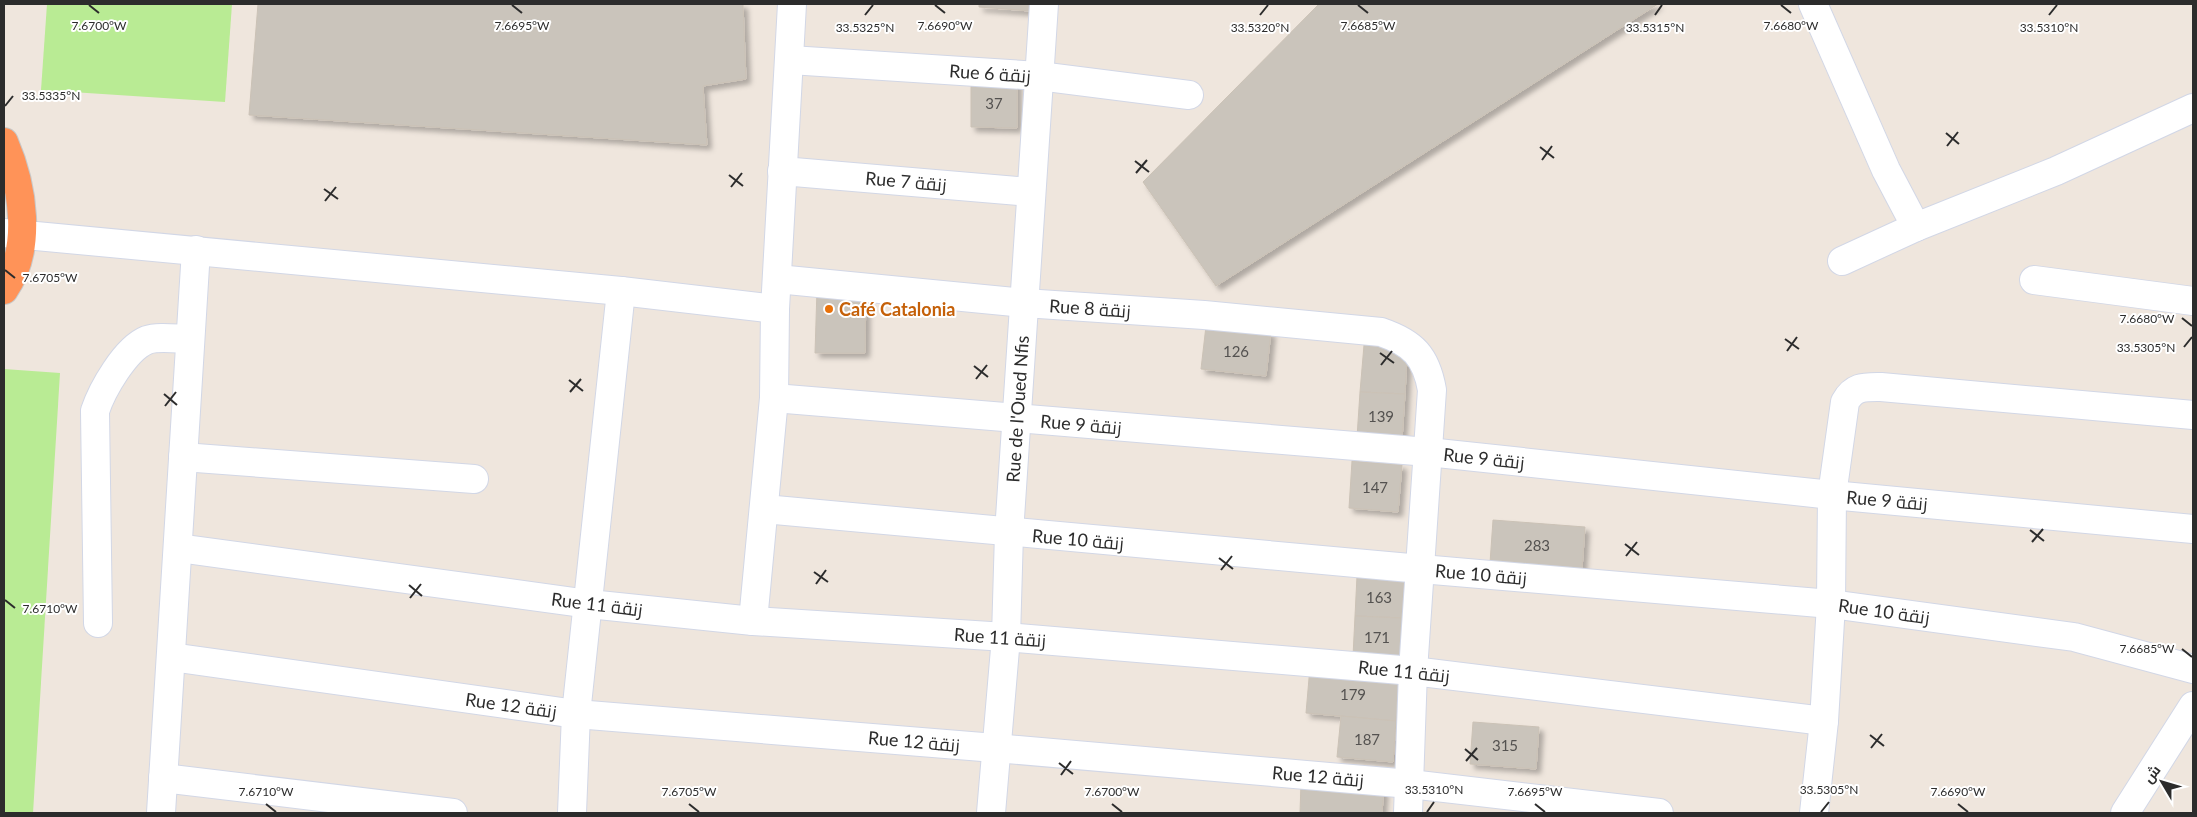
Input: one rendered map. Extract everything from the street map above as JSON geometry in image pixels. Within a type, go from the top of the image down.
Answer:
[{"type":"highway","points":[[4,142],[10,155],[20,194],[13,234],[11,280],[4,290]]},
{"type":"street","points":[[753,621],[774,398],[775,309],[792,4]]},
{"type":"street","name":"Rue de l'Oued Nfis","points":[[991,813],[995,748],[1006,637],[1010,532],[1030,192],[1044,4]]},
{"type":"street","points":[[1813,4],[1886,170],[1916,227]]},
{"type":"street","name":"Rue 6 زنقة","points":[[790,60],[1039,76],[1189,95]]},
{"type":"street","points":[[1842,260],[1916,227],[2056,170],[2193,108]]},
{"type":"street","name":"Rue 7 زنقة","points":[[782,171],[1030,192]]},
{"type":"street","points":[[13,234],[621,291],[775,309]]},
{"type":"street","points":[[161,813],[196,250]]},
{"type":"street","name":"Rue 8 زنقة","points":[[777,279],[1024,304],[1204,314],[1381,332],[1403,339],[1420,357],[1429,373],[1432,390],[1428,452]]},
{"type":"street","points":[[2034,280],[2193,301]]},
{"type":"street","points":[[572,813],[576,714],[621,291]]},
{"type":"street","points":[[98,623],[95,411],[101,391],[125,359],[148,340],[190,339]]},
{"type":"street","points":[[1814,813],[1824,721],[1831,604],[1832,495],[1845,402],[1851,392],[1861,387],[2193,415]]},
{"type":"street","name":"Rue 9 زنقة","points":[[774,398],[1428,452],[1832,495],[2193,529]]},
{"type":"street","points":[[1408,813],[1413,671],[1428,452]]},
{"type":"street","points":[[183,457],[474,479]]},
{"type":"street","name":"Rue 10 زنقة","points":[[764,509],[1831,604],[2074,637],[2193,669]]},
{"type":"street","name":"Rue 11 زنقة","points":[[178,548],[589,604],[753,621],[1006,637],[1413,671],[1824,721]]},
{"type":"street","name":"Rue 12 زنقة","points":[[171,656],[576,714],[1410,784],[1660,813]]},
{"type":"street","points":[[2125,813],[2193,706]]},
{"type":"street","points":[[163,778],[453,813]]},
{"type":"green space","points":[[47,4],[232,4],[225,102],[41,90]]},
{"type":"green space","points":[[4,369],[60,373],[33,813],[4,813]]},
{"type":"building","points":[[258,4],[743,4],[746,79],[703,86],[707,145],[249,115]]},
{"type":"building","points":[[979,4],[1030,4],[1030,11],[979,7]]},
{"type":"building","points":[[1319,4],[1658,4],[1216,286],[1143,182]]},
{"type":"building","points":[[971,79],[1017,79],[1017,128],[971,127]]},
{"type":"building","points":[[817,289],[866,289],[865,353],[815,353]]},
{"type":"building","points":[[1206,326],[1271,332],[1266,376],[1201,369]]},
{"type":"building","points":[[1364,345],[1398,349],[1407,358],[1405,394],[1360,392]]},
{"type":"building","points":[[1360,392],[1405,394],[1402,440],[1357,437]]},
{"type":"building","points":[[1352,461],[1402,465],[1398,512],[1349,508]]},
{"type":"building","points":[[1493,520],[1585,527],[1582,569],[1490,563]]},
{"type":"building","points":[[1357,576],[1404,578],[1402,618],[1355,616]]},
{"type":"building","points":[[1355,616],[1402,618],[1400,658],[1353,656]]},
{"type":"building","points":[[1310,667],[1401,675],[1396,721],[1306,713]]},
{"type":"building","points":[[1341,716],[1396,721],[1393,762],[1337,757]]},
{"type":"building","points":[[1473,722],[1539,727],[1536,769],[1470,764]]},
{"type":"building","points":[[1301,782],[1384,786],[1382,813],[1300,813]]},
{"type":"place","name":"Café Catalonia","points":[[829,309]]}]
